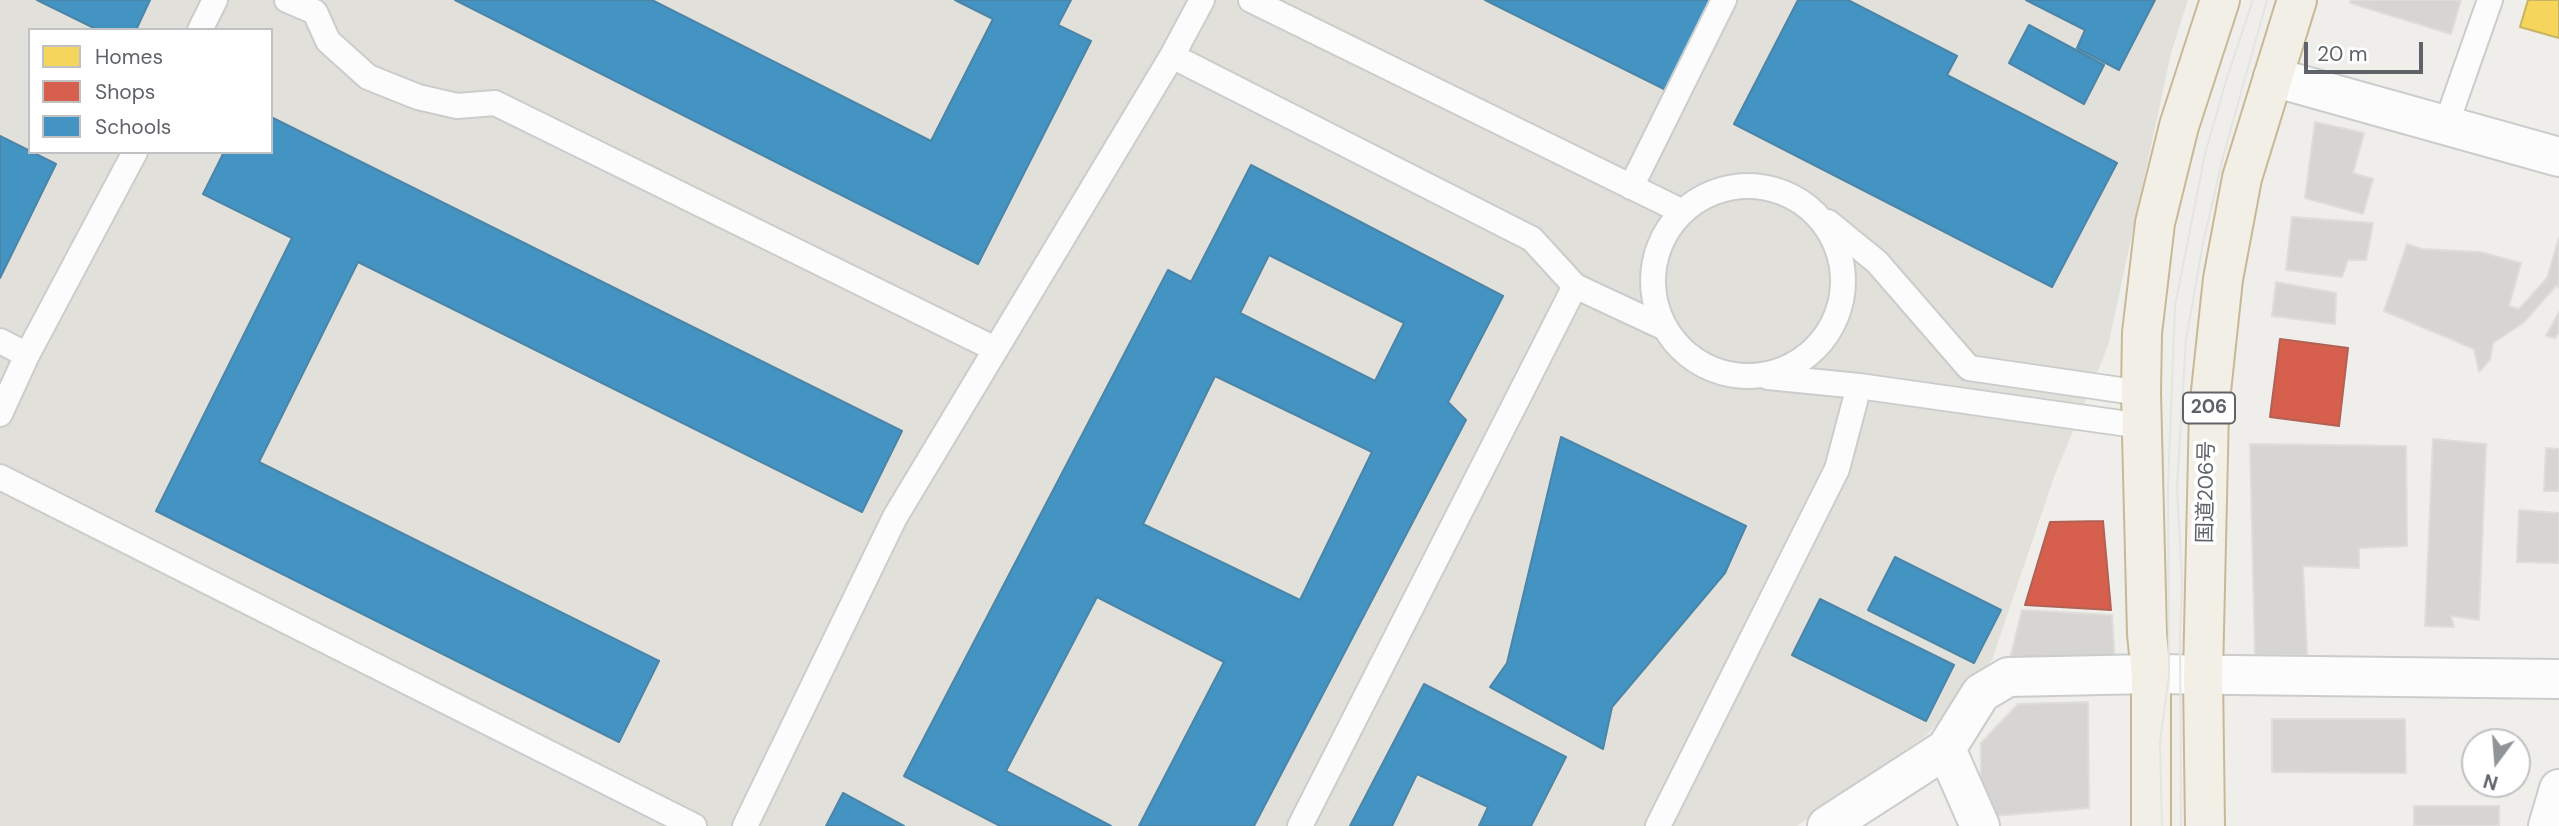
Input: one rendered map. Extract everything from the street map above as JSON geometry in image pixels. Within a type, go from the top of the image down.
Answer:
[{"type":"highway","points":[[2151,826],[2151,674],[2147,634],[2141,410],[2142,333],[2155,223],[2179,126],[2220,0]]},
{"type":"highway","name":"国道206号","points":[[2205,826],[2203,675],[2209,410],[2223,279],[2242,178],[2297,0]]},
{"type":"street","points":[[2273,77],[2559,158]]},
{"type":"street","points":[[1827,826],[1946,749],[1981,693],[2008,677],[2151,674],[2559,679]]},
{"type":"street","points":[[1946,749],[1980,826]]},
{"type":"street","points":[[2548,826],[2559,789]]},
{"type":"lane","points":[[201,28],[215,0]]},
{"type":"lane","points":[[287,0],[315,12],[328,41],[368,77],[418,97],[457,106],[495,103],[995,349]]},
{"type":"lane","points":[[745,826],[895,517],[1172,56],[1202,0]]},
{"type":"lane","points":[[1251,0],[1683,212]]},
{"type":"lane","points":[[1631,187],[1724,0]]},
{"type":"lane","points":[[2446,125],[2490,0]]},
{"type":"lane","points":[[1172,56],[1532,240],[1575,286],[1665,328]]},
{"type":"lane","points":[[0,414],[27,355],[134,154]]},
{"type":"lane","points":[[1756,186],[1784,192],[1807,206],[1877,262],[1969,368],[2141,410],[1730,375],[1704,366],[1682,349],[1665,328],[1654,300],[1653,271],[1661,242],[1683,212],[1700,199],[1727,188],[1756,186]]},
{"type":"lane","points":[[1757,376],[1789,368],[1816,349],[1835,323],[1844,292],[1842,260],[1829,230],[1807,206]]},
{"type":"lane","points":[[1300,826],[1575,286]]},
{"type":"lane","points":[[0,341],[27,355]]},
{"type":"lane","points":[[1658,826],[1837,469],[1858,386]]},
{"type":"lane","points":[[0,477],[694,826]]},
{"type":"shaded area","points":[[0,0],[2188,0],[2171,53],[2108,346],[2054,477],[1992,660],[1927,735],[1797,826],[0,826]]},
{"type":"building: Homes","points":[[2528,0],[2559,0],[2559,38],[2520,27]]},
{"type":"building: Shops","points":[[2280,339],[2348,348],[2339,426],[2270,417]]},
{"type":"building: Shops","points":[[2103,521],[2111,610],[2025,605],[2050,522]]},
{"type":"building: Schools","points":[[37,0],[150,0],[137,28],[94,28]]},
{"type":"building: Schools","points":[[455,0],[652,0],[931,141],[993,19],[955,0],[1071,0],[1058,25],[1091,41],[978,264]]},
{"type":"building: Schools","points":[[1485,0],[1711,0],[1666,90]]},
{"type":"building: Schools","points":[[1798,0],[1848,0],[1957,56],[1947,75],[2117,163],[2052,287],[1734,124]]},
{"type":"building: Schools","points":[[2026,0],[2155,0],[2119,70],[2077,48],[2085,30]]},
{"type":"building: Schools","points":[[2029,25],[2104,65],[2084,104],[2009,63]]},
{"type":"building: Schools","points":[[273,118],[902,431],[862,512],[358,262],[259,462],[659,661],[619,742],[156,511],[292,238],[203,194],[223,154],[273,154]]},
{"type":"building: Schools","points":[[0,136],[28,150],[28,154],[36,154],[56,164],[0,278]]},
{"type":"building: Schools","points":[[1251,165],[1503,296],[1448,402],[1466,420],[1254,826],[1139,826],[1224,662],[1097,597],[1006,771],[1111,826],[1000,826],[904,776],[1168,270],[1191,282]],"holes":[[[1269,255],[1404,323],[1375,381],[1240,313]],[[1215,376],[1372,452],[1300,600],[1143,524]]]},
{"type":"building: Schools","points":[[1561,437],[1746,526],[1725,573],[1612,707],[1603,749],[1490,687],[1507,663]]},
{"type":"building: Schools","points":[[1895,557],[2001,610],[1974,663],[1868,610]]},
{"type":"building: Schools","points":[[1820,599],[1954,665],[1926,721],[1792,655]]},
{"type":"building: Schools","points":[[1424,684],[1566,757],[1531,826],[1479,826],[1488,807],[1417,774],[1392,826],[1350,826]]},
{"type":"building: Schools","points":[[843,793],[904,826],[826,826]]},
{"type":"building: Other","points":[[2351,0],[2461,0],[2451,34],[2350,3]]},
{"type":"building: Other","points":[[2315,122],[2364,133],[2353,173],[2373,179],[2363,214],[2305,198]]},
{"type":"building: Other","points":[[2292,217],[2373,223],[2366,260],[2348,260],[2342,277],[2286,270]]},
{"type":"building: Other","points":[[2559,238],[2559,288],[2557,285],[2523,323],[2493,343],[2490,360],[2479,372],[2474,349],[2384,311],[2407,244],[2422,249],[2480,252],[2521,263],[2509,306],[2519,309],[2547,278]]},
{"type":"building: Other","points":[[2276,282],[2336,293],[2335,324],[2272,316]]},
{"type":"building: Other","points":[[2559,312],[2559,332],[2555,338],[2546,336]]},
{"type":"building: Other","points":[[2433,439],[2486,444],[2479,620],[2451,616],[2454,627],[2425,626]]},
{"type":"building: Other","points":[[2250,444],[2406,446],[2407,546],[2359,548],[2359,568],[2303,566],[2307,655],[2255,655]]},
{"type":"building: Other","points":[[2546,448],[2559,449],[2559,491],[2544,491]]},
{"type":"building: Other","points":[[2519,510],[2559,513],[2559,563],[2517,562]]},
{"type":"building: Other","points":[[2022,610],[2112,615],[2115,663],[2010,659]]},
{"type":"building: Other","points":[[2088,702],[2089,808],[1993,816],[1981,785],[1981,743],[2018,704]]},
{"type":"building: Other","points":[[2272,719],[2405,719],[2406,773],[2272,772]]},
{"type":"building: Other","points":[[2414,806],[2499,806],[2499,826],[2414,826]]},
{"type":"tram line","points":[[2162,826],[2160,742],[2169,675],[2168,487],[2175,306],[2205,154],[2253,0]]},
{"type":"tram line","points":[[2181,826],[2182,581],[2177,487],[2186,340],[2203,243],[2223,157],[2267,0]]}]
